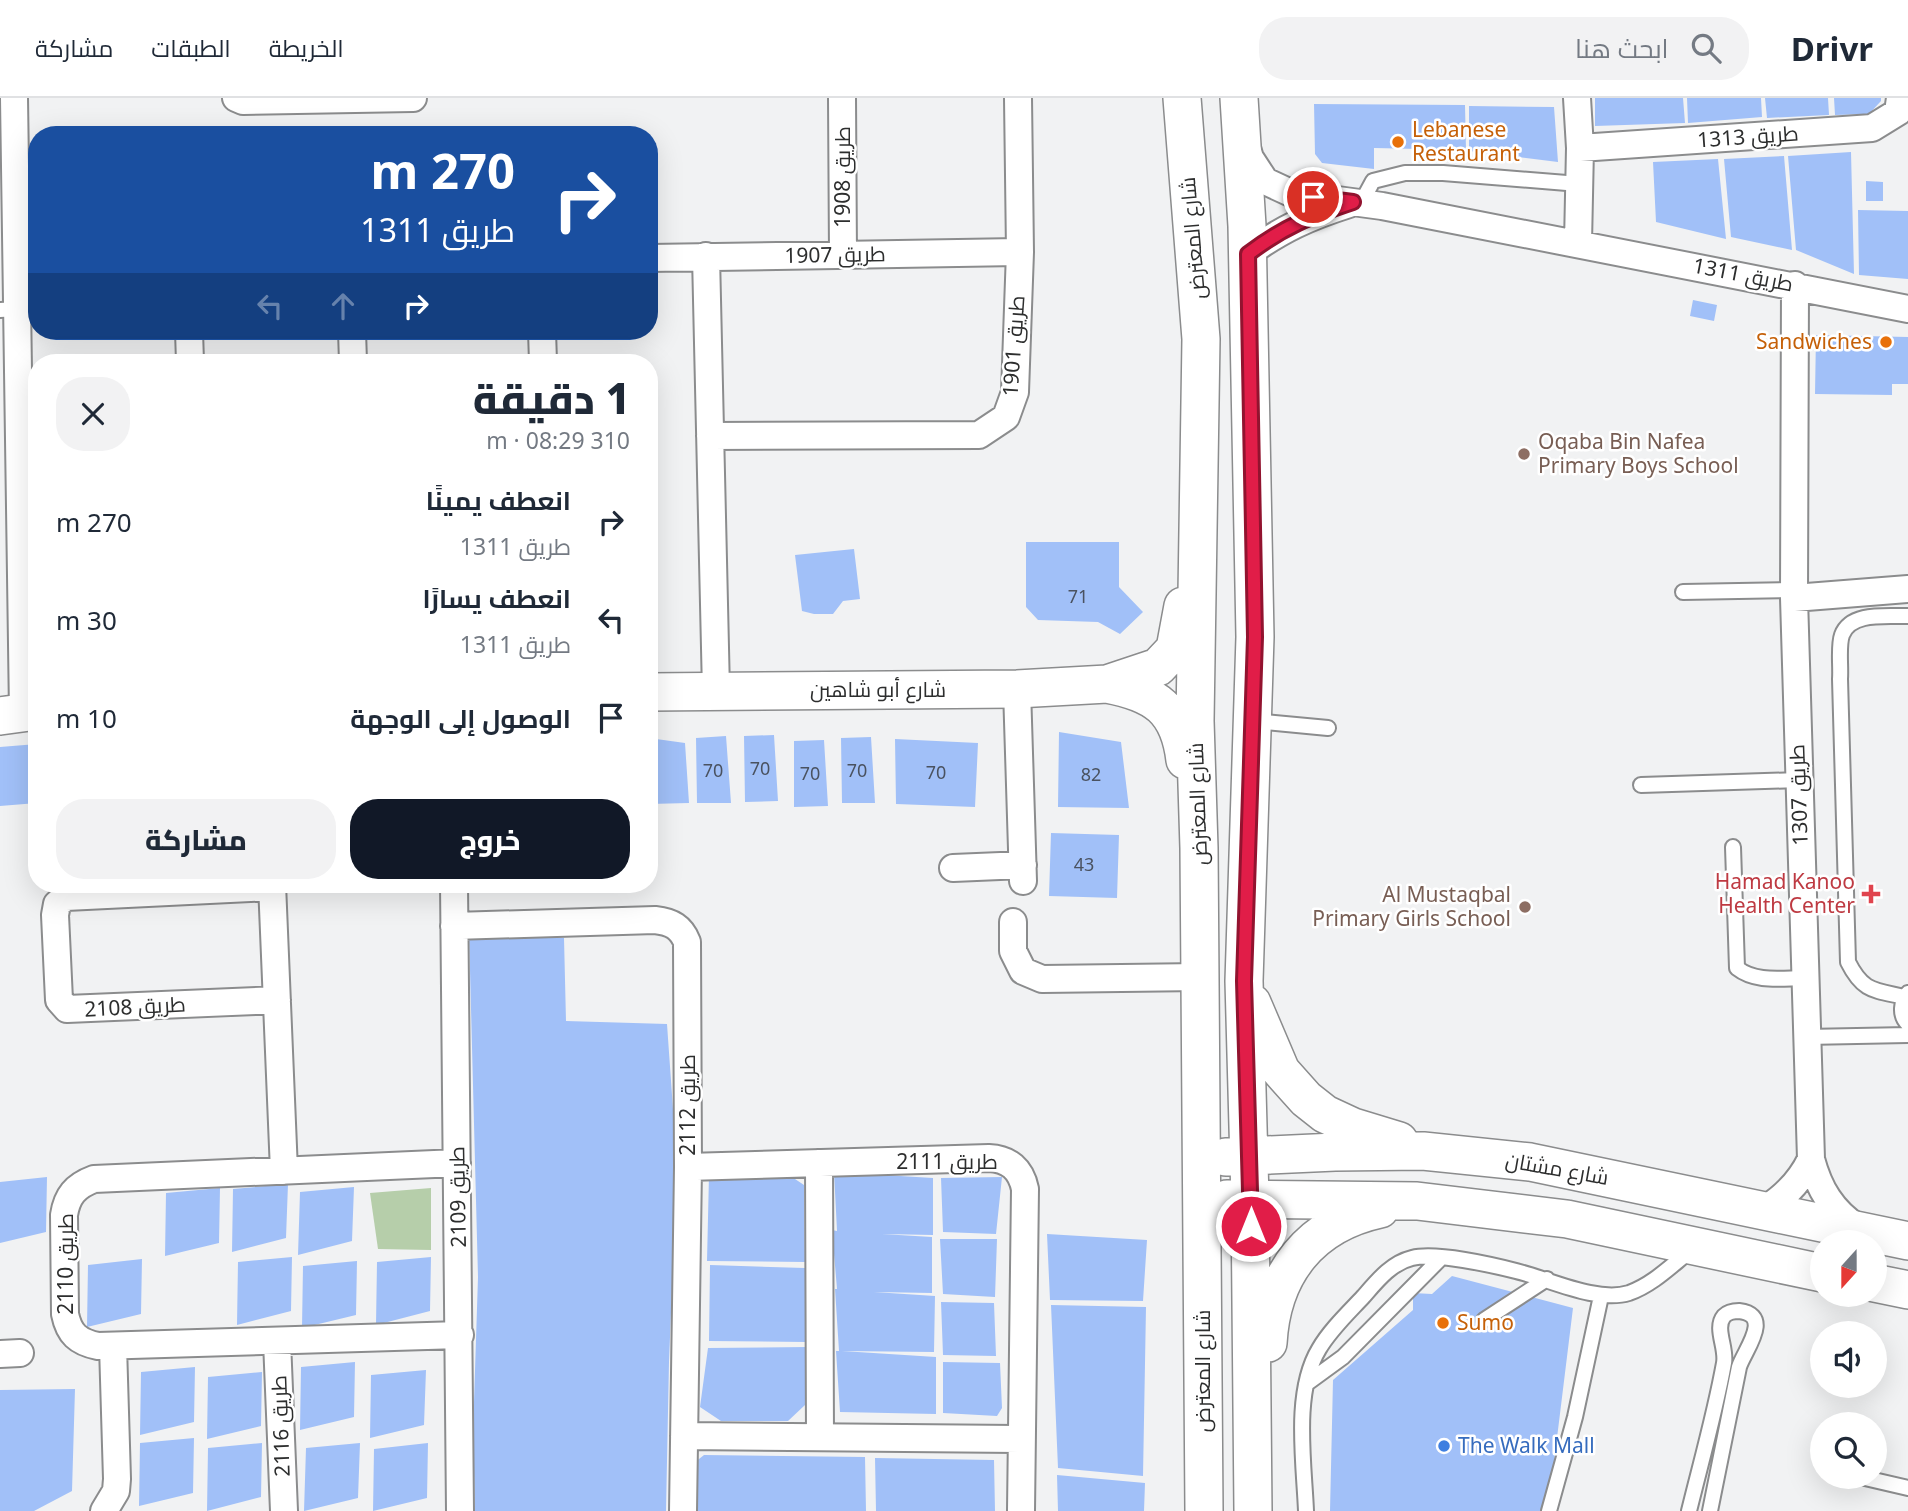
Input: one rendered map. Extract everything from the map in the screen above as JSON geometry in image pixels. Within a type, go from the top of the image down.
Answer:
[{"type":"street","points":[[236,98],[243,101],[413,98]]},
{"type":"street","name":"طريق 1908","points":[[842,98],[843,255]]},
{"type":"street","name":"طريق 1901","points":[[710,436],[979,435],[1006,417],[1015,392],[1020,252],[1018,98]]},
{"type":"street","name":"شارع المعترض","points":[[1182,98],[1201,339],[1195,721],[1201,977],[1204,1511]]},
{"type":"street","points":[[1577,98],[1580,148],[1578,243]]},
{"type":"street","name":"طريق 1313","points":[[1580,148],[1872,128],[1898,113],[1900,98]]},
{"type":"street","points":[[1240,112],[1248,254],[1255,637],[1244,981],[1250,1157],[1253,1511]]},
{"type":"street","name":"طريق 1311","points":[[1240,112],[1250,158],[1265,181],[1293,194],[1578,243],[1908,309]]},
{"type":"street","points":[[10,114],[27,265],[9,310],[28,504]]},
{"type":"street","name":"طريق 1311","points":[[1248,254],[1276,233],[1310,216],[1357,203]]},
{"type":"street","name":"طريق 1907","points":[[658,258],[1020,252]]},
{"type":"street","points":[[706,256],[716,691]]},
{"type":"street","name":"طريق 1307","points":[[1795,285],[1794,594],[1811,1159],[1823,1193],[1846,1220],[1861,1230]]},
{"type":"street","name":"شارع أبو شاهين","points":[[1107,684],[1158,667],[1175,649],[1182,617],[1191,505],[1199,462]]},
{"type":"street","points":[[20,713],[28,536]]},
{"type":"street","points":[[1794,594],[1908,589]]},
{"type":"street","name":"شارع أبو شاهين","points":[[658,692],[1017,689],[1107,684],[1133,689],[1160,702],[1175,721],[1183,742],[1199,848]]},
{"type":"street","points":[[953,868],[1023,873],[1017,689]]},
{"type":"street","name":"طريق 2108","points":[[152,893],[66,898],[57,904],[55,915],[59,1000],[67,1009],[277,1000]]},
{"type":"street","name":"طريق 2108","points":[[272,893],[284,1171]]},
{"type":"street","name":"طريق 2109","points":[[454,893],[460,1511]]},
{"type":"street","name":"طريق 2112","points":[[454,926],[655,920],[675,925],[683,933],[688,953],[683,1511]]},
{"type":"street","points":[[1013,922],[1013,951],[1023,971],[1042,979],[1201,977]]},
{"type":"street","points":[[1244,981],[1281,1071],[1306,1098],[1325,1114],[1353,1127],[1399,1141],[1423,1152]]},
{"type":"street","name":"شارع مشتان","points":[[1200,1157],[1423,1152],[1530,1162],[1861,1230]]},
{"type":"street","name":"طريق 2111","points":[[688,1167],[989,1158],[1009,1163],[1017,1170],[1023,1178],[1024,1189],[1021,1511]]},
{"type":"street","points":[[1764,1210],[1776,1203],[1797,1183],[1811,1159]]},
{"type":"street","name":"طريق 2110","points":[[457,1163],[94,1179],[82,1183],[72,1192],[64,1215],[65,1314],[67,1326],[75,1337],[85,1344],[113,1346],[460,1335]]},
{"type":"street","points":[[819,1163],[820,1437]]},
{"type":"street","points":[[1202,1199],[1417,1201],[1567,1219],[1810,1271]]},
{"type":"street","points":[[1252,1472],[1265,1429],[1271,1315],[1287,1272],[1313,1240],[1343,1220],[1361,1213],[1417,1201]]},
{"type":"street","name":"شارع مشتان","points":[[1887,1235],[1905,1239]]},
{"type":"street","points":[[1887,1286],[1908,1290]]},
{"type":"street","name":"طريق 2116","points":[[277,1341],[284,1511]]},
{"type":"street","points":[[104,1511],[116,1491],[117,1479],[113,1346]]},
{"type":"street","points":[[684,1436],[1021,1439]]},
{"type":"lane","points":[[1357,203],[1373,181],[1405,173],[1443,173],[1579,184]]},
{"type":"lane","points":[[1683,592],[1794,594]]},
{"type":"lane","points":[[1908,616],[1860,618],[1849,624],[1842,636],[1840,679],[1848,962],[1857,980],[1871,989],[1906,995],[1902,1011],[1908,1024]]},
{"type":"lane","points":[[1253,721],[1328,728]]},
{"type":"lane","points":[[1641,785],[1799,780]]},
{"type":"lane","points":[[1733,847],[1737,968],[1747,976],[1805,978]]},
{"type":"lane","points":[[1806,1038],[1908,1035]]},
{"type":"lane","points":[[1306,1511],[1303,1408],[1311,1366],[1319,1349],[1385,1273],[1410,1258],[1426,1256],[1495,1267],[1547,1279],[1601,1296],[1629,1293],[1650,1282],[1695,1247]]},
{"type":"lane","points":[[1306,1384],[1320,1377],[1343,1357],[1441,1258]]},
{"type":"lane","points":[[1484,1320],[1547,1279]]},
{"type":"lane","points":[[1549,1511],[1575,1417],[1601,1296]]},
{"type":"lane","points":[[1689,1511],[1726,1354],[1720,1325],[1724,1316],[1733,1311],[1744,1312],[1753,1318],[1757,1330],[1740,1367],[1710,1511]]},
{"type":"lane","points":[[1887,1483],[1908,1488]]},
{"type":"green space","points":[[431,1188],[431,1250],[378,1249],[370,1193]]},
{"type":"building","points":[[1595,98],[1683,98],[1685,123],[1595,126]]},
{"type":"building","points":[[1687,98],[1761,98],[1762,117],[1688,123]]},
{"type":"building","points":[[1765,98],[1828,98],[1829,115],[1767,118]]},
{"type":"building","points":[[1834,98],[1881,98],[1881,101],[1869,114],[1835,115]]},
{"type":"building","points":[[1314,104],[1465,105],[1466,150],[1374,148],[1374,169],[1322,163],[1315,154]]},
{"type":"building","points":[[1469,106],[1554,107],[1558,162],[1469,151]]},
{"type":"building","points":[[1851,152],[1854,274],[1796,250],[1788,156]]},
{"type":"building","points":[[1784,156],[1792,250],[1731,237],[1724,159]]},
{"type":"building","points":[[1718,159],[1726,239],[1656,222],[1653,162]]},
{"type":"building","points":[[1866,181],[1883,182],[1883,201],[1866,201]]},
{"type":"building","points":[[1858,210],[1908,211],[1908,279],[1859,275]]},
{"type":"building","points":[[1693,300],[1717,305],[1714,321],[1690,316]]},
{"type":"building","points":[[1816,335],[1908,337],[1908,384],[1892,384],[1892,395],[1815,394]]},
{"type":"building","points":[[1026,542],[1119,542],[1119,587],[1143,612],[1120,634],[1098,622],[1038,620],[1026,607]]},
{"type":"building","points":[[854,549],[860,599],[843,601],[833,614],[802,611],[795,555]]},
{"type":"building","points":[[1059,732],[1121,742],[1129,808],[1058,807]]},
{"type":"building","points":[[774,735],[778,801],[745,802],[744,736]]},
{"type":"building","points":[[726,736],[731,803],[697,803],[696,738]]},
{"type":"building","points":[[871,737],[875,803],[842,803],[841,738]]},
{"type":"building","points":[[658,739],[685,743],[689,803],[658,804]]},
{"type":"building","points":[[895,739],[978,743],[975,807],[896,804]]},
{"type":"building","points":[[824,740],[828,806],[794,807],[794,741]]},
{"type":"building","points":[[28,745],[28,804],[0,806],[0,747]]},
{"type":"building","points":[[1051,833],[1119,835],[1117,898],[1049,896]]},
{"type":"building","points":[[469,932],[564,938],[566,1021],[667,1024],[677,1166],[666,1511],[475,1511],[473,1433],[478,1277]]},
{"type":"building","points":[[834,1172],[933,1178],[933,1235],[882,1234],[932,1237],[932,1293],[874,1292],[935,1296],[934,1352],[842,1351],[936,1357],[936,1414],[840,1412],[836,1351],[839,1351],[837,1289],[832,1230],[837,1231]]},
{"type":"building","points":[[786,1173],[804,1185],[805,1262],[707,1261],[709,1175]]},
{"type":"building","points":[[47,1177],[46,1232],[0,1243],[0,1182]]},
{"type":"building","points":[[1002,1177],[996,1234],[943,1232],[941,1178]]},
{"type":"building","points":[[288,1184],[286,1238],[232,1252],[233,1189]]},
{"type":"building","points":[[354,1187],[352,1241],[298,1255],[300,1192]]},
{"type":"building","points":[[220,1188],[219,1243],[165,1256],[166,1193]]},
{"type":"building","points":[[1047,1234],[1147,1240],[1143,1301],[1050,1300]]},
{"type":"building","points":[[940,1239],[997,1239],[995,1297],[943,1294]]},
{"type":"building","points":[[292,1257],[291,1311],[237,1325],[238,1262]]},
{"type":"building","points":[[431,1257],[430,1311],[376,1325],[377,1262]]},
{"type":"building","points":[[142,1259],[141,1314],[87,1327],[88,1265]]},
{"type":"building","points":[[357,1261],[356,1315],[302,1328],[303,1266]]},
{"type":"building","points":[[710,1265],[805,1268],[806,1342],[709,1341]]},
{"type":"building","name":"The Walk Mall","points":[[1452,1276],[1573,1308],[1548,1511],[1330,1511],[1333,1380],[1413,1310],[1413,1293],[1432,1294]]},
{"type":"building","points":[[941,1302],[994,1303],[996,1356],[943,1355]]},
{"type":"building","points":[[1051,1305],[1146,1307],[1143,1476],[1058,1468]]},
{"type":"building","points":[[808,1347],[805,1405],[788,1421],[721,1421],[700,1407],[708,1348]]},
{"type":"building","points":[[355,1362],[354,1417],[300,1430],[301,1367]]},
{"type":"building","points":[[943,1362],[1000,1363],[1002,1408],[997,1416],[943,1413]]},
{"type":"building","points":[[195,1367],[194,1422],[140,1435],[141,1372]]},
{"type":"building","points":[[426,1370],[424,1425],[370,1438],[371,1375]]},
{"type":"building","points":[[262,1372],[261,1426],[207,1439],[208,1377]]},
{"type":"building","points":[[75,1389],[72,1491],[34,1511],[0,1511],[0,1390]]},
{"type":"building","points":[[194,1438],[193,1493],[139,1506],[140,1443]]},
{"type":"building","points":[[262,1443],[261,1497],[207,1511],[208,1448]]},
{"type":"building","points":[[360,1443],[358,1498],[304,1511],[306,1448]]},
{"type":"building","points":[[428,1443],[427,1498],[373,1511],[374,1449]]},
{"type":"building","points":[[704,1455],[865,1457],[866,1511],[696,1511],[694,1463]]},
{"type":"building","points":[[875,1458],[994,1460],[995,1511],[876,1511]]},
{"type":"building","points":[[1057,1475],[1145,1483],[1144,1511],[1058,1511]]},
{"type":"place","name":"Lebanese Restaurant","points":[[1398,142]]},
{"type":"place","name":"Sandwiches","points":[[1886,342]]},
{"type":"place","name":"Oqaba Bin Nafea Primary Boys School","points":[[1524,454]]},
{"type":"place","name":"Hamad Kanoo Health Center","points":[[1871,894]]},
{"type":"place","name":"Al Mustaqbal Primary Girls School","points":[[1525,907]]},
{"type":"place","name":"Sumo","points":[[1443,1323]]},
{"type":"place","name":"The Walk Mall","points":[[1444,1446]]},
{"type":"route","points":[[1251,1226],[1244,981],[1255,637],[1248,254],[1276,233],[1310,216],[1353,202],[1313,197]]}]
